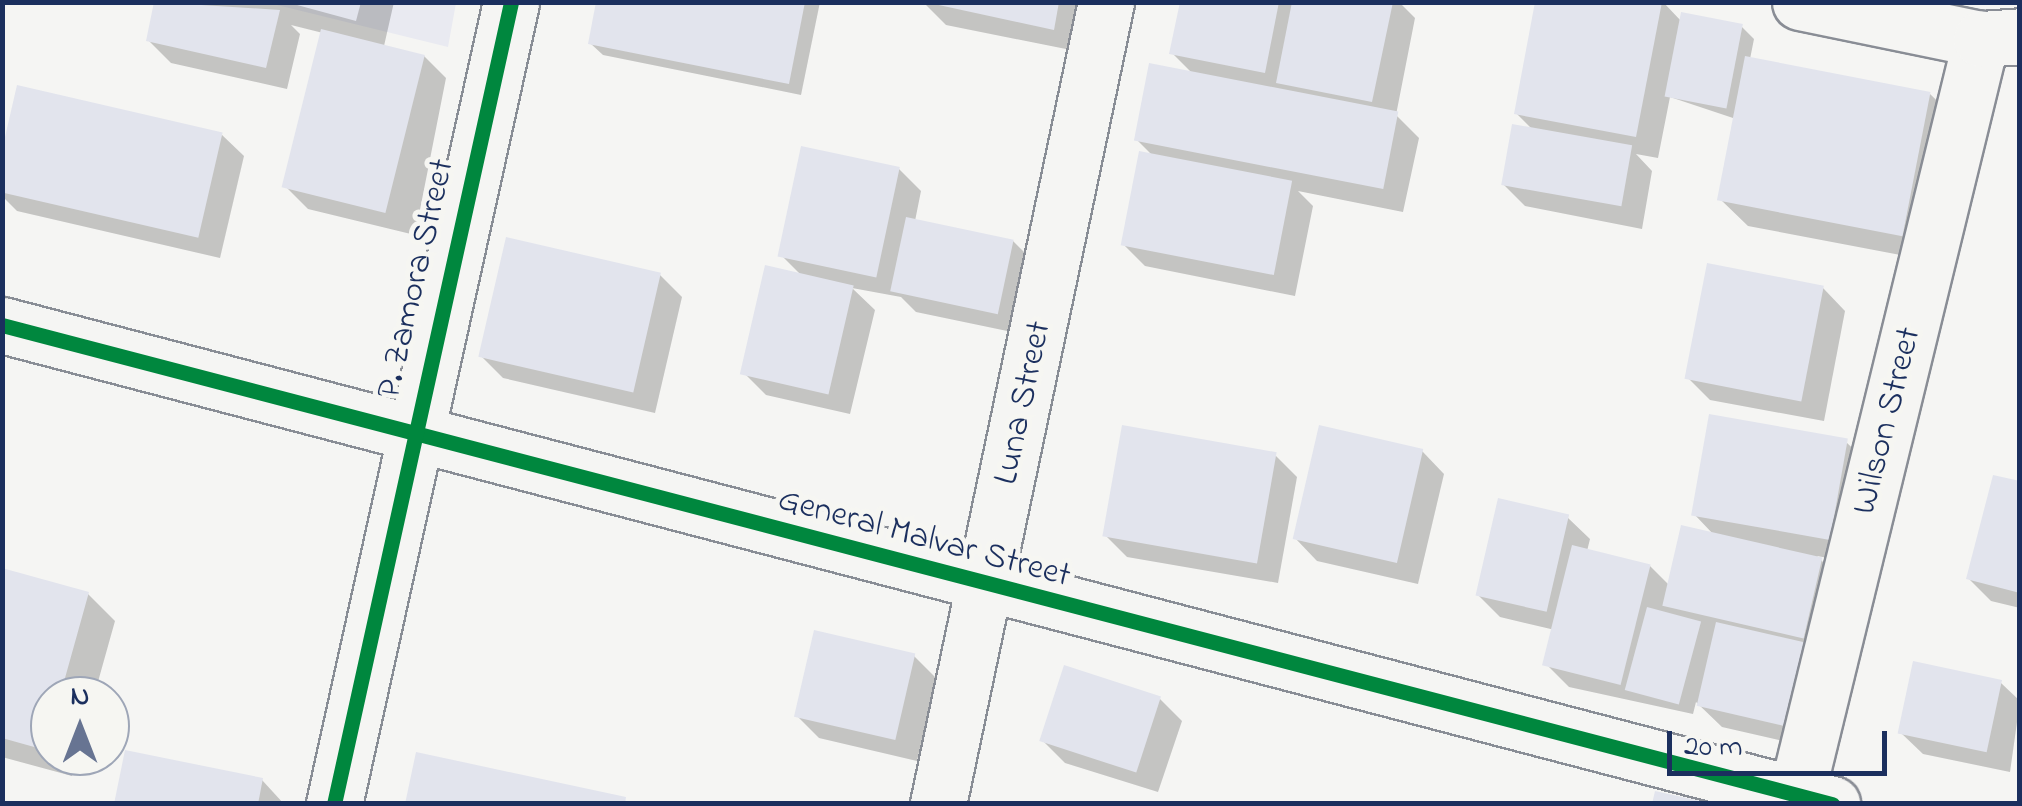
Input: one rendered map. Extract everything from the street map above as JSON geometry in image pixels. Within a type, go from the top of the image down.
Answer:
[{"type":"street","name":"P. Zamora Street","points":[[334,804],[413,430],[511,2]]},
{"type":"street","name":"Luna Street","points":[[938,804],[1106,2]]},
{"type":"street","points":[[1800,2],[2000,38]]},
{"type":"street","name":"Wilson Street","points":[[1807,800],[2000,38]]},
{"type":"street","name":"General Malvar Street","points":[[2,325],[413,430],[986,589],[1807,800]]},
{"type":"shaded area","points":[[269,3],[456,3],[448,47]]},
{"type":"building","points":[[154,2],[280,10],[266,68],[146,41]]},
{"type":"building","points":[[286,2],[361,2],[356,21]]},
{"type":"building","points":[[596,2],[805,2],[789,84],[588,44]]},
{"type":"building","points":[[925,2],[1059,2],[1054,30]]},
{"type":"building","points":[[1180,2],[1279,2],[1265,73],[1169,54]]},
{"type":"building","points":[[1292,2],[1393,2],[1372,102],[1276,83]]},
{"type":"building","points":[[1535,2],[1662,2],[1636,137],[1514,114]]},
{"type":"building","points":[[1681,12],[1743,24],[1726,108],[1665,96]]},
{"type":"building","points":[[321,29],[425,55],[385,213],[282,187]]},
{"type":"building","points":[[1745,56],[1931,92],[1902,236],[1717,200]]},
{"type":"building","points":[[1149,63],[1398,111],[1383,189],[1134,141]]},
{"type":"building","points":[[17,85],[223,132],[198,238],[2,192],[2,150]]},
{"type":"building","points":[[1512,124],[1632,145],[1621,206],[1501,185]]},
{"type":"building","points":[[801,146],[900,167],[876,278],[778,257]]},
{"type":"building","points":[[1139,151],[1292,181],[1274,275],[1121,245]]},
{"type":"building","points":[[906,217],[1014,240],[998,314],[890,291]]},
{"type":"building","points":[[506,237],[661,273],[633,393],[478,357]]},
{"type":"building","points":[[1707,263],[1824,286],[1801,402],[1684,379]]},
{"type":"building","points":[[765,265],[854,285],[828,395],[740,374]]},
{"type":"building","points":[[1709,414],[1848,438],[1830,540],[1691,515]]},
{"type":"building","points":[[1122,425],[1277,452],[1257,564],[1102,536]]},
{"type":"building","points":[[1319,425],[1423,449],[1397,563],[1293,539]]},
{"type":"building","points":[[1993,475],[2020,481],[2020,593],[1966,579]]},
{"type":"building","points":[[1498,498],[1569,514],[1547,612],[1476,595]]},
{"type":"building","points":[[1681,525],[1822,558],[1804,638],[1662,606]]},
{"type":"building","points":[[1572,545],[1651,565],[1621,685],[1542,665]]},
{"type":"building","points":[[2,568],[89,592],[66,676],[30,676],[30,746],[2,738]]},
{"type":"building","points":[[1647,607],[1701,621],[1679,705],[1625,690]]},
{"type":"building","points":[[1716,622],[1809,643],[1789,727],[1697,706]]},
{"type":"building","points":[[814,630],[915,653],[895,740],[794,717]]},
{"type":"building","points":[[1913,661],[2002,680],[1987,752],[1898,733]]},
{"type":"building","points":[[1064,665],[1161,697],[1136,773],[1039,741]]},
{"type":"building","points":[[130,751],[263,778],[258,804],[114,804],[120,776],[130,776]]},
{"type":"building","points":[[416,752],[626,797],[625,804],[405,804]]},
{"type":"building","points":[[1655,791],[1705,802],[1652,804]]},
{"type":"cycle path","points":[[334,804],[511,2]]},
{"type":"cycle path","points":[[2,325],[1832,804]]}]
